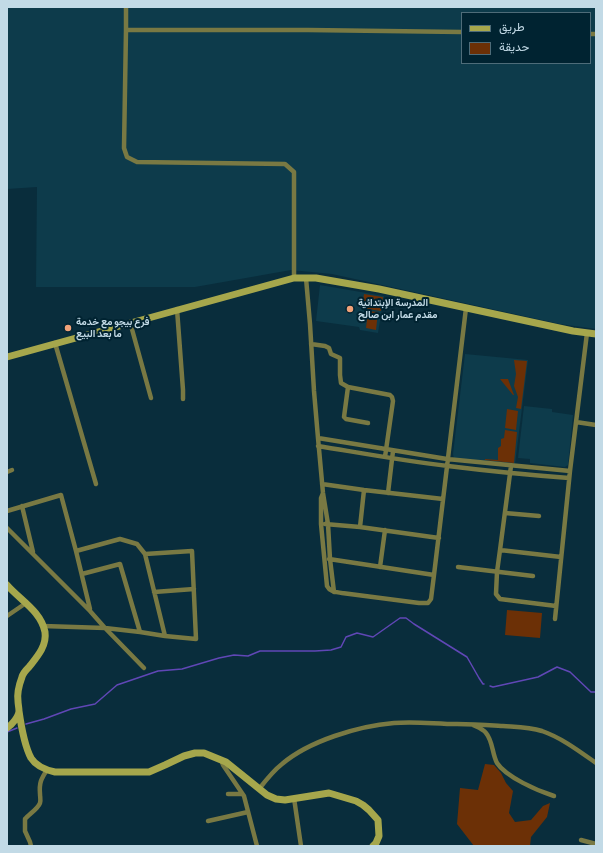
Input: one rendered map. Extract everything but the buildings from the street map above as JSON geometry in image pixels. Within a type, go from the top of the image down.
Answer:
[{"type":"main road","points":[[7,356],[294,278],[316,278],[379,289],[572,331],[596,334]]},
{"type":"main road","points":[[8,589],[35,611],[42,622],[45,634],[44,646],[22,675],[19,686],[18,701],[24,736],[31,758],[37,764],[47,770],[55,772],[149,772],[184,756],[195,753],[204,753],[226,762],[267,795],[276,799],[285,800],[329,793],[356,801],[369,810],[378,820],[379,836],[373,846]]},
{"type":"main road","points":[[7,728],[16,718],[19,711]]},
{"type":"street","points":[[126,7],[124,148],[127,157],[137,162],[285,164],[294,172],[294,278]]},
{"type":"street","points":[[126,30],[461,32]]},
{"type":"street","points":[[306,278],[318,446],[328,524],[334,592]]},
{"type":"street","points":[[323,493],[321,498],[321,524],[326,586],[328,589],[334,592],[424,604],[428,603],[430,599],[439,538],[447,459],[466,308]]},
{"type":"street","points":[[177,309],[184,390],[182,399]]},
{"type":"street","points":[[130,322],[151,398]]},
{"type":"street","points":[[555,619],[569,478],[587,333]]},
{"type":"street","points":[[55,343],[96,484]]},
{"type":"street","points":[[311,344],[325,346],[329,348],[331,354],[340,358],[341,383],[348,387],[384,393],[392,397],[394,401],[385,457]]},
{"type":"street","points":[[348,387],[344,417],[346,419],[368,423]]},
{"type":"street","points":[[576,422],[596,425]]},
{"type":"street","points":[[318,438],[447,459],[570,471]]},
{"type":"street","points":[[318,446],[447,466],[569,478]]},
{"type":"street","points":[[388,493],[393,451]]},
{"type":"street","points":[[511,466],[497,572],[496,594],[500,599],[556,606]]},
{"type":"street","points":[[322,484],[443,499]]},
{"type":"street","points":[[360,527],[364,490]]},
{"type":"street","points":[[7,511],[61,495],[82,574],[90,611]]},
{"type":"street","points":[[22,506],[34,554]]},
{"type":"street","points":[[505,513],[539,516]]},
{"type":"street","points":[[321,524],[360,527],[439,538]]},
{"type":"street","points":[[7,528],[90,611],[144,668]]},
{"type":"street","points":[[380,567],[385,530]]},
{"type":"street","points":[[76,551],[120,539],[137,544],[145,554],[165,636]]},
{"type":"street","points":[[500,550],[561,557]]},
{"type":"street","points":[[43,626],[105,628],[196,639],[192,551],[145,554]]},
{"type":"street","points":[[324,559],[434,575]]},
{"type":"street","points":[[82,574],[120,564],[140,632]]},
{"type":"street","points":[[458,567],[533,576]]},
{"type":"street","points":[[154,592],[194,589]]},
{"type":"street","points":[[7,616],[26,603]]},
{"type":"street","points":[[259,789],[282,764],[315,744],[344,733],[369,726],[394,723],[470,724],[540,730],[576,748],[596,763]]},
{"type":"street","points":[[470,724],[486,733],[489,737],[498,764],[506,771],[531,787],[543,793],[554,796]]},
{"type":"street","points":[[221,760],[244,796],[255,846]]},
{"type":"street","points":[[31,846],[25,831],[25,819],[40,804],[39,787],[41,779],[47,770]]},
{"type":"street","points":[[228,794],[242,794]]},
{"type":"street","points":[[294,798],[301,846]]},
{"type":"street","points":[[208,821],[248,812]]},
{"type":"street","points":[[581,840],[596,844]]},
{"type":"shaded area","points":[[7,7],[596,7],[596,329],[560,324],[332,274],[291,270],[195,287],[36,287],[37,187],[7,189]]},
{"type":"shaded area","name":"المدرسة الإبتدائية مقدم عمار ابن صالح","points":[[320,285],[384,296],[378,333],[360,330],[359,327],[316,321]]},
{"type":"shaded area","points":[[465,354],[528,360],[515,464],[454,459],[453,454]]},
{"type":"shaded area","points":[[524,406],[552,409],[552,412],[573,415],[568,465],[565,467],[530,463],[530,459],[518,458]]},
{"type":"green space","points":[[364,294],[383,297],[381,311],[362,308]]},
{"type":"green space","points":[[368,311],[378,312],[376,330],[366,328]]},
{"type":"green space","points":[[514,360],[527,361],[521,409],[516,408],[518,397],[514,386],[516,374]]},
{"type":"green space","points":[[500,379],[508,379],[514,395],[513,395]]},
{"type":"green space","points":[[507,409],[518,411],[516,430],[505,428]]},
{"type":"green space","points":[[505,430],[517,432],[514,463],[485,460],[498,460],[498,448],[501,446],[501,439],[504,438]]},
{"type":"green space","points":[[507,610],[542,613],[540,638],[505,635]]},
{"type":"green space","points":[[485,764],[494,765],[513,791],[509,813],[515,822],[531,820],[543,806],[550,803],[547,817],[531,837],[530,846],[474,846],[457,824],[460,788],[478,790]]},
{"type":"waterway","points":[[26,724],[71,709],[95,704],[117,685],[158,671],[182,669],[219,658],[234,655],[248,656],[260,651],[331,650],[341,647],[346,637],[357,633],[373,637],[400,618],[406,618],[467,657],[484,684]]},
{"type":"waterway","points":[[490,686],[493,687],[538,677],[557,667],[570,672],[591,692],[596,692]]},
{"type":"waterway","points":[[7,732],[17,728]]},
{"type":"place","name":"المدرسة الإبتدائية مقدم عمار ابن صالح","points":[[350,309]]},
{"type":"place","name":"فرع بيجو مع خدمة ما بعد البيع","points":[[68,328]]}]
